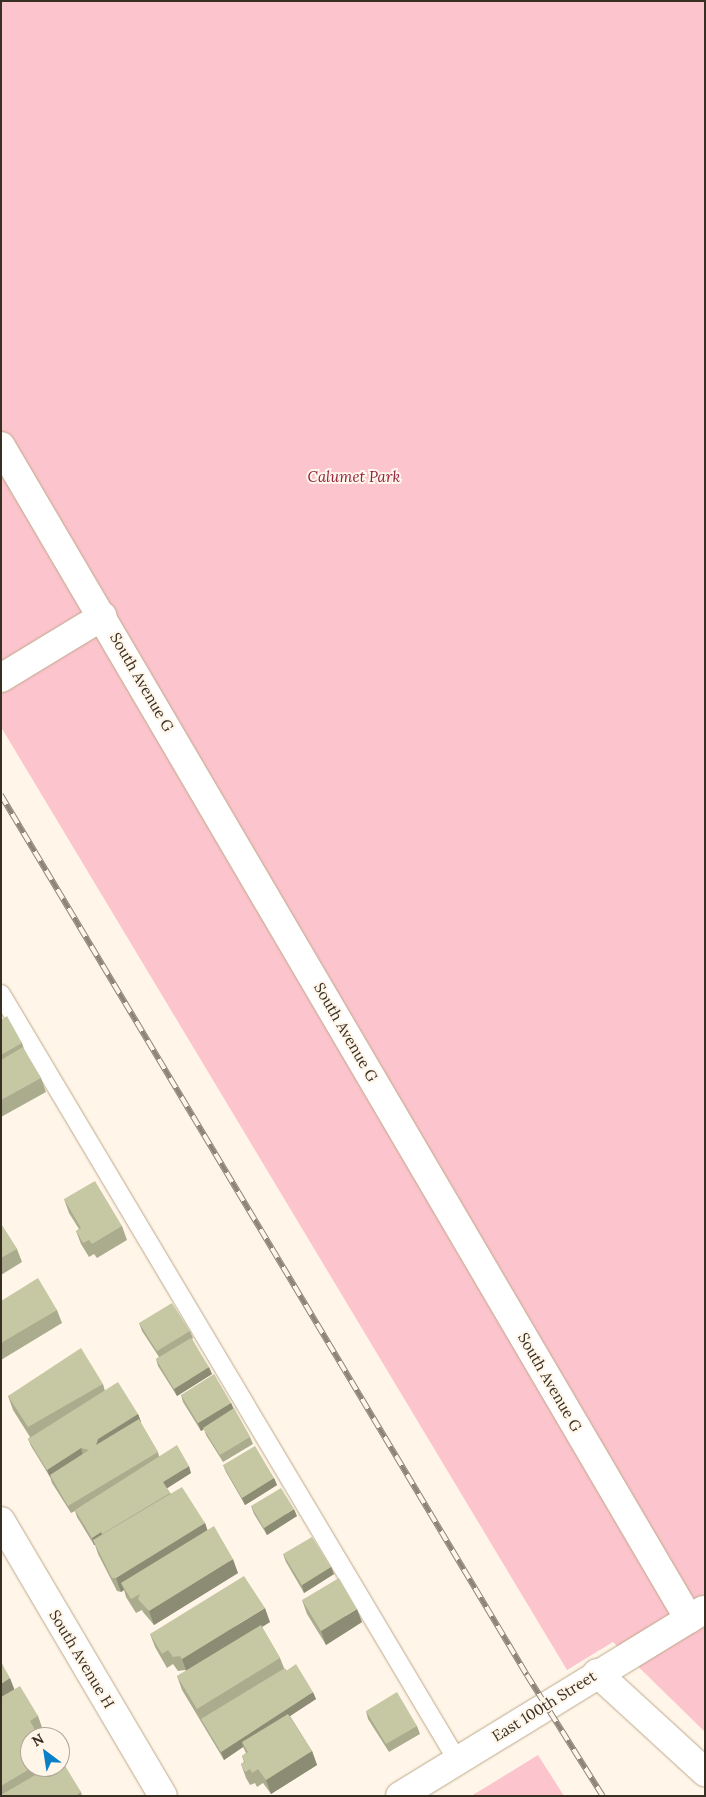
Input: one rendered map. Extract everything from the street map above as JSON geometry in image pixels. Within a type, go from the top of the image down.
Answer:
[{"type":"street","name":"South Avenue G","points":[[1,446],[697,1614]]},
{"type":"street","points":[[1,678],[103,616]]},
{"type":"street","name":"South Avenue H","points":[[1,1521],[163,1796]]},
{"type":"street","name":"East 100th Street","points":[[400,1796],[597,1673],[697,1614]]},
{"type":"street","points":[[597,1673],[705,1772]]},
{"type":"lane","points":[[1,994],[458,1760]]},
{"type":"green space","name":"Calumet Park","points":[[1,1],[705,1],[705,1732],[613,1642],[567,1670],[1,727]]},
{"type":"green space","points":[[538,1755],[564,1796],[471,1796],[486,1787]]},
{"type":"building","points":[[7,1016],[22,1043],[1,1055],[1,1020]]},
{"type":"building","points":[[23,1047],[41,1078],[1,1100],[1,1060]]},
{"type":"building","points":[[95,1181],[122,1226],[92,1244],[89,1240],[83,1243],[76,1231],[81,1228],[64,1199]]},
{"type":"building","points":[[1,1224],[17,1249],[1,1258]]},
{"type":"building","points":[[38,1278],[57,1310],[1,1343],[1,1301]]},
{"type":"building","points":[[172,1303],[190,1331],[157,1351],[139,1323]]},
{"type":"building","points":[[191,1338],[209,1367],[174,1389],[156,1359]]},
{"type":"building","points":[[81,1348],[103,1384],[28,1427],[8,1396]]},
{"type":"building","points":[[214,1374],[231,1403],[198,1423],[181,1395]]},
{"type":"building","points":[[118,1382],[138,1414],[98,1439],[96,1445],[139,1419],[158,1452],[68,1506],[50,1475],[89,1450],[81,1448],[47,1470],[28,1439]]},
{"type":"building","points":[[234,1408],[250,1437],[220,1455],[203,1428]]},
{"type":"building","points":[[177,1445],[189,1466],[163,1482],[170,1493],[102,1534],[101,1532],[92,1538],[75,1510]]},
{"type":"building","points":[[255,1446],[274,1478],[242,1498],[223,1465]]},
{"type":"building","points":[[182,1487],[205,1523],[116,1578],[112,1578],[93,1540]]},
{"type":"building","points":[[281,1488],[294,1509],[264,1528],[251,1506]]},
{"type":"building","points":[[214,1526],[233,1559],[149,1611],[138,1599],[140,1594],[131,1599],[121,1583]]},
{"type":"building","points":[[312,1537],[331,1567],[302,1585],[283,1554]]},
{"type":"building","points":[[244,1576],[265,1608],[182,1659],[180,1656],[173,1657],[168,1650],[162,1654],[150,1634]]},
{"type":"building","points":[[339,1578],[357,1609],[321,1631],[302,1600]]},
{"type":"building","points":[[261,1625],[280,1658],[197,1709],[177,1676]]},
{"type":"building","points":[[1,1662],[10,1678],[1,1684]]},
{"type":"building","points":[[296,1664],[313,1692],[221,1752],[201,1719],[285,1668],[286,1671]]},
{"type":"building","points":[[20,1686],[38,1716],[30,1721],[33,1727],[20,1727],[20,1775],[1,1786],[1,1697]]},
{"type":"building","points":[[397,1692],[417,1726],[386,1744],[366,1711]]},
{"type":"building","points":[[288,1714],[312,1751],[266,1780],[258,1769],[252,1773],[250,1769],[245,1772],[241,1764],[245,1762],[242,1756],[248,1752],[242,1742]]},
{"type":"building","points":[[70,1774],[81,1792],[75,1796],[1,1795],[32,1777],[70,1777]]},
{"type":"railway","points":[[1,795],[527,1675],[603,1796]]}]
